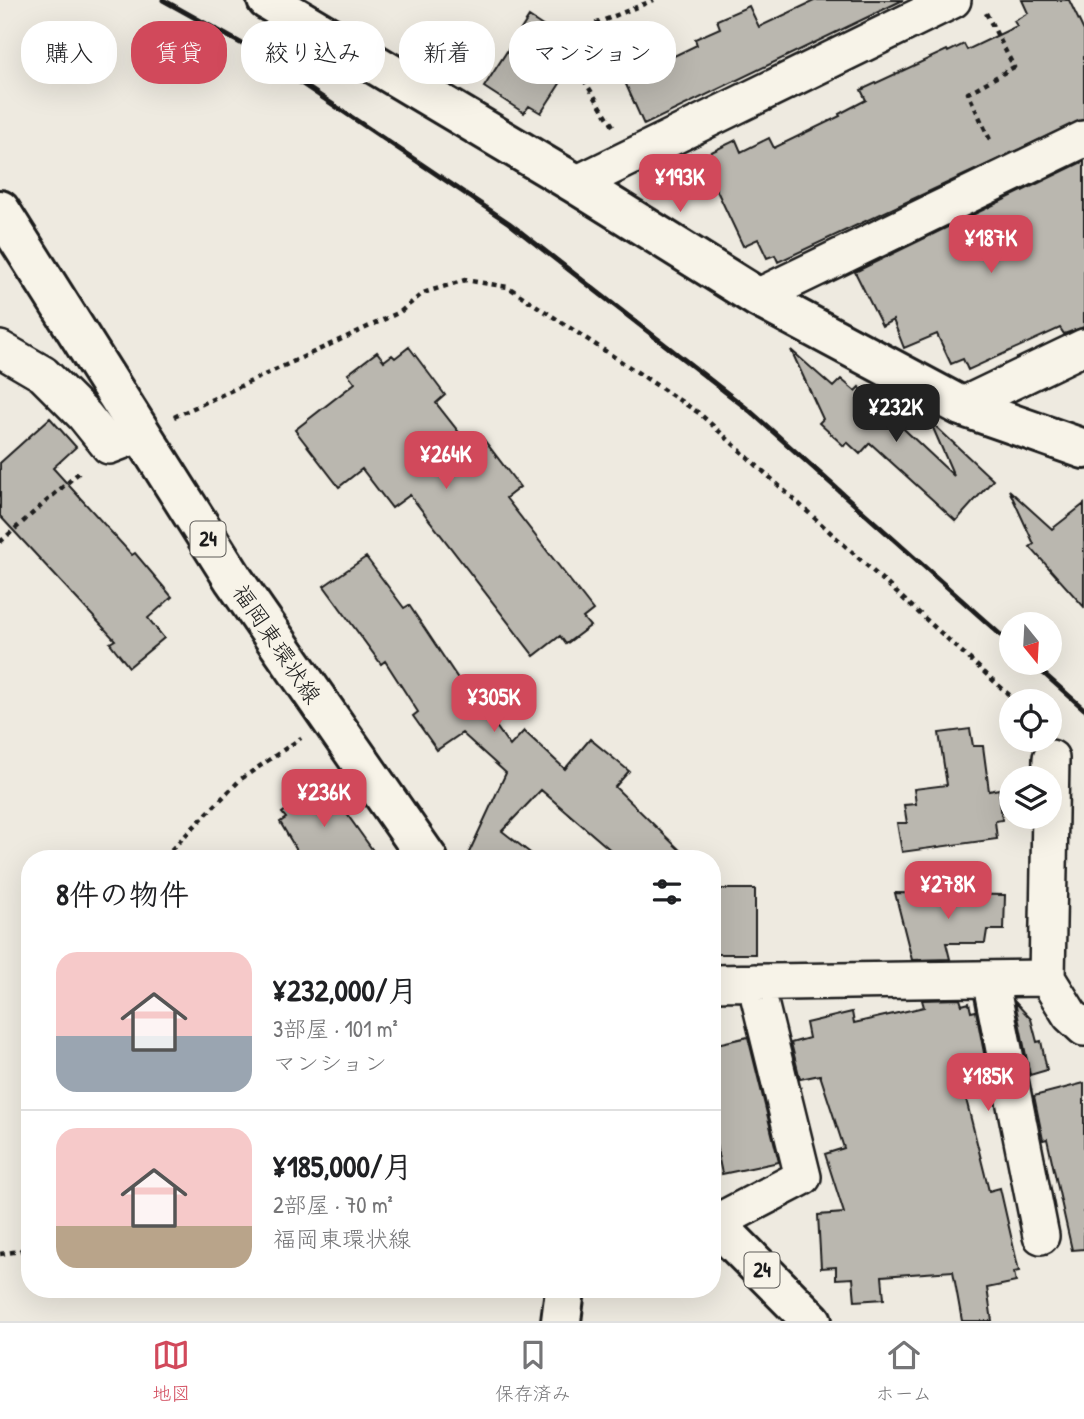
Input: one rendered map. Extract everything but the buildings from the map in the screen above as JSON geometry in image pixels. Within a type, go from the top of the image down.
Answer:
[{"type":"street","points":[[267,0],[576,184],[757,297],[961,406],[1084,449]]},
{"type":"street","points":[[576,184],[969,6]]},
{"type":"street","points":[[757,297],[1084,139]]},
{"type":"street","name":"福岡東環状線","points":[[0,210],[125,440],[234,580],[422,850]]},
{"type":"street","points":[[961,406],[1084,346]]},
{"type":"street","points":[[0,349],[43,374],[84,415],[125,440]]},
{"type":"street","points":[[1051,758],[1047,978],[1070,1014],[1084,1028]]},
{"type":"street","points":[[721,983],[1047,978]]},
{"type":"street","points":[[989,979],[1041,1236]]},
{"type":"street","points":[[721,1218],[803,1177],[755,982]]},
{"type":"street","name":"24","points":[[721,1228],[812,1321]]},
{"type":"street","points":[[561,1321],[564,1298]]},
{"type":"path","points":[[632,157],[584,79],[570,34],[654,0]]},
{"type":"path","points":[[969,6],[1014,67],[968,93],[1007,177]]},
{"type":"path","points":[[0,541],[125,440],[400,312],[423,293],[465,280],[508,287],[699,413],[1003,689]]},
{"type":"path","points":[[171,850],[242,779],[329,719]]},
{"type":"path","points":[[0,1254],[21,1250]]},
{"type":"railway","points":[[163,0],[246,46],[509,223],[750,411],[999,633]]},
{"type":"railway","points":[[1047,676],[1084,709]]}]
